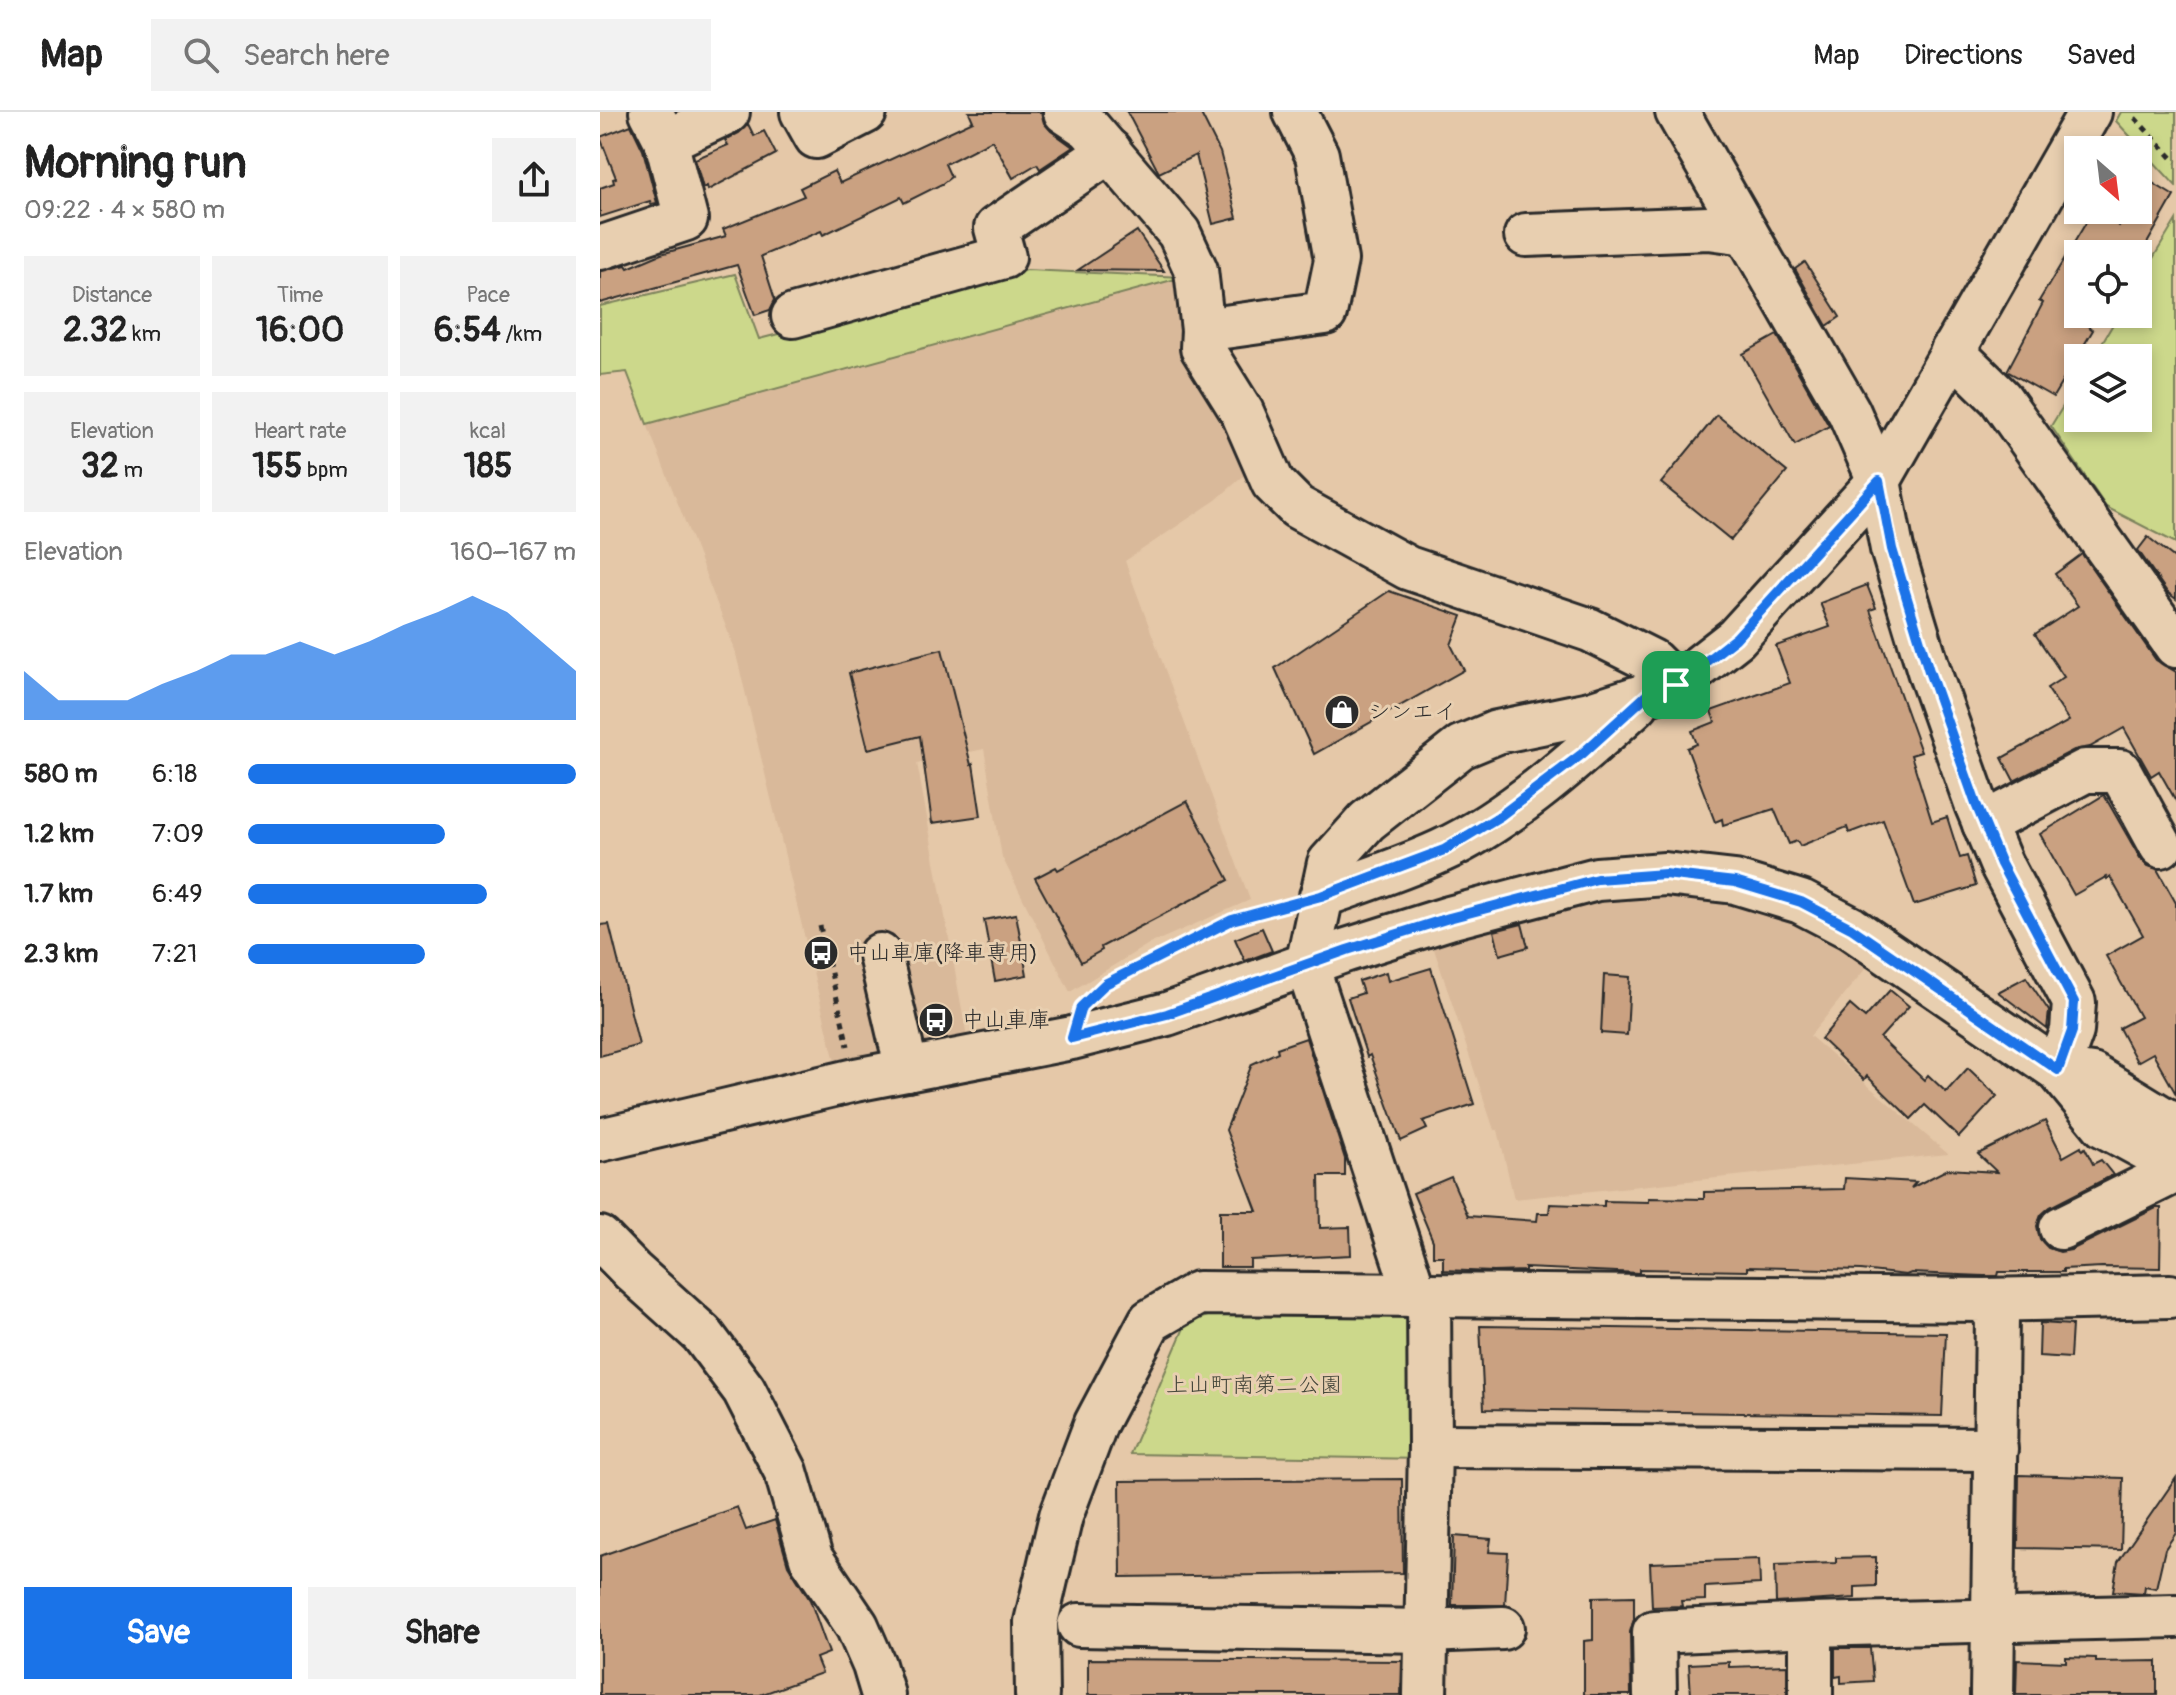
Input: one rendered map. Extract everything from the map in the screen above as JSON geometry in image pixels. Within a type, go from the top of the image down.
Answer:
[{"type":"street","points":[[600,248],[686,219],[659,127],[728,112]]},
{"type":"street","points":[[802,112],[816,137],[865,112]]},
{"type":"street","points":[[1065,112],[1089,128],[1179,233],[1196,270],[1202,348],[1242,412],[1273,483],[1297,507],[1408,568],[1590,630],[1652,661],[1662,690]]},
{"type":"street","points":[[1203,330],[1325,313],[1336,260],[1317,155],[1295,112]]},
{"type":"street","points":[[1677,112],[1849,412],[1879,481],[1892,549],[1929,671],[1984,824],[2001,864],[2074,1002],[2072,1031],[2058,1070]]},
{"type":"street","points":[[1321,896],[1444,850],[1500,816],[1662,690],[1736,638],[1879,481],[2090,112]]},
{"type":"street","points":[[793,316],[1004,257],[996,228],[1110,151]]},
{"type":"street","points":[[1526,235],[1709,228],[1746,233]]},
{"type":"street","points":[[1952,351],[2000,398],[2176,646]]},
{"type":"street","points":[[1425,1695],[1430,1446],[1423,1297],[1307,965],[1321,896],[1329,863],[1367,821],[1461,747],[1497,732],[1590,713],[1662,690]]},
{"type":"street","points":[[1984,824],[2085,771],[2120,771],[2161,846]]},
{"type":"street","points":[[600,1140],[907,1070],[1072,1038],[1167,1014],[1347,950],[1449,918],[1597,879],[1665,874],[1735,882],[1801,902],[1851,928],[2058,1070],[2104,1126],[2176,1168]]},
{"type":"street","points":[[880,955],[907,1070]]},
{"type":"street","points":[[2058,1070],[2092,1075],[2164,1119],[2176,1123]]},
{"type":"street","points":[[2061,1228],[2176,1168]]},
{"type":"street","points":[[600,1238],[702,1334],[744,1390],[786,1472],[811,1558],[857,1626],[883,1695]]},
{"type":"street","points":[[1037,1695],[1036,1622],[1061,1516],[1096,1423],[1150,1321],[1198,1293],[1984,1300],[2170,1296]]},
{"type":"street","points":[[1984,1300],[1997,1316],[1992,1695]]},
{"type":"street","points":[[1430,1446],[1996,1449]]},
{"type":"street","points":[[1655,1695],[1654,1632],[2176,1616]]},
{"type":"street","points":[[1079,1625],[1426,1631],[1503,1628]]},
{"type":"street","points":[[1811,1625],[1811,1695]]},
{"type":"path","points":[[2135,118],[2176,162]]},
{"type":"path","points":[[1072,1038],[1081,1007],[1105,984],[1232,920],[1321,896]]},
{"type":"path","points":[[820,926],[849,1047]]},
{"type":"shaded area","points":[[1183,277],[1255,466],[1216,500],[1125,561],[1250,900],[1147,945],[1070,992],[1002,857],[984,749],[917,763],[967,1037],[836,1066],[735,650],[647,424]]},
{"type":"shaded area","points":[[1641,892],[1717,897],[1783,911],[1871,962],[1810,1036],[1948,1154],[1514,1199],[1498,1130],[1494,1130],[1431,940],[1595,896]]},
{"type":"green space","points":[[2121,112],[2176,112],[2176,186],[2152,160],[2152,136],[2130,136],[2116,121]]},
{"type":"green space","points":[[2176,220],[2176,543],[2106,507],[2051,426],[2064,405],[2064,432],[2152,432],[2152,344],[2101,344],[2111,328],[2152,328],[2152,260]]},
{"type":"green space","points":[[1027,270],[1183,277],[647,424],[627,372],[600,375],[600,306],[735,274],[759,339]]},
{"type":"green space","name":"上山町南第二公園","points":[[1217,1313],[1427,1318],[1423,1459],[1130,1454],[1186,1323]]},
{"type":"building","points":[[969,112],[1041,112],[1044,123],[1051,131],[1073,147],[1040,169],[1037,164],[1013,178],[992,140],[945,164],[951,177],[942,184],[904,203],[901,197],[823,235],[821,231],[761,256],[775,300],[770,310],[755,315],[737,265],[600,303],[600,271],[626,265],[628,268],[661,254],[726,236],[723,229],[804,196],[800,188],[834,171],[840,183],[973,121]]},
{"type":"building","points":[[1127,112],[1200,112],[1220,152],[1237,218],[1213,224],[1196,155],[1159,173]]},
{"type":"building","points":[[748,124],[754,136],[764,131],[776,154],[708,190],[707,186],[703,188],[695,159],[728,145],[725,140]]},
{"type":"building","points":[[631,125],[643,150],[657,203],[651,204],[650,201],[600,217],[600,188],[614,183],[613,179],[616,178],[600,137]]},
{"type":"building","points":[[2152,183],[2174,196],[2149,240],[2076,240],[2085,224],[2152,224]]},
{"type":"building","points":[[1137,231],[1164,271],[1078,270]]},
{"type":"building","points":[[2064,259],[2064,328],[2093,330],[2085,344],[2064,344],[2064,379],[2053,397],[2007,371],[2043,303],[2039,301]]},
{"type":"building","points":[[1805,262],[1840,317],[1827,326],[1795,269]]},
{"type":"building","points":[[1777,335],[1829,426],[1795,445],[1743,354]]},
{"type":"building","points":[[1717,415],[1787,472],[1731,540],[1661,483]]},
{"type":"building","points":[[2148,537],[2176,559],[2176,599],[2167,592],[2138,550]]},
{"type":"building","points":[[2082,554],[2156,660],[2176,672],[2176,801],[2159,771],[2151,776],[2124,728],[2014,781],[2002,758],[2069,721],[2047,688],[2064,677],[2035,634],[2078,606],[2055,574]]},
{"type":"building","points":[[1867,585],[1876,608],[1870,610],[1921,752],[1911,755],[1932,822],[1947,817],[1960,858],[1967,856],[1976,886],[1914,905],[1883,820],[1849,833],[1847,827],[1800,846],[1797,841],[1789,844],[1774,809],[1723,825],[1722,819],[1715,822],[1687,748],[1697,744],[1692,731],[1715,722],[1711,711],[1790,683],[1776,646],[1830,627],[1820,603]]},
{"type":"building","name":"シンエイ","points":[[1389,591],[1462,616],[1451,645],[1464,670],[1314,754],[1275,668]]},
{"type":"building","points":[[942,649],[973,764],[981,816],[932,823],[920,736],[868,749],[849,673]]},
{"type":"building","points":[[2104,795],[2140,858],[2157,869],[2176,903],[2176,1094],[2153,1053],[2137,1062],[2119,1028],[2140,1017],[2106,956],[2143,935],[2110,877],[2074,895],[2040,834]]},
{"type":"building","points":[[1187,801],[1229,880],[1101,947],[1102,950],[1081,962],[1035,878],[1056,867],[1058,870]]},
{"type":"building","points":[[1016,914],[1027,975],[995,981],[984,920]]},
{"type":"building","points":[[609,924],[639,1045],[600,1056],[600,925]]},
{"type":"building","points":[[1522,924],[1528,947],[1500,955],[1494,931]]},
{"type":"building","points":[[1262,928],[1272,951],[1245,961],[1235,939]]},
{"type":"building","points":[[1431,968],[1474,1104],[1423,1121],[1427,1129],[1401,1141],[1370,1055],[1367,1057],[1348,998],[1363,993],[1359,981],[1386,972],[1388,981]]},
{"type":"building","points":[[1604,975],[1630,977],[1627,1035],[1601,1033]]},
{"type":"building","points":[[2026,977],[2049,1011],[2047,1029],[1998,992]]},
{"type":"building","points":[[1890,990],[1909,1006],[1880,1038],[1924,1080],[1928,1075],[1946,1092],[1968,1068],[1997,1096],[1959,1137],[1925,1105],[1911,1119],[1867,1076],[1864,1080],[1821,1039],[1850,1005],[1865,1018]]},
{"type":"building","points":[[1306,1038],[1345,1159],[1345,1176],[1319,1176],[1320,1228],[1350,1227],[1351,1255],[1250,1260],[1250,1267],[1220,1267],[1220,1211],[1257,1211],[1226,1130],[1252,1064],[1278,1052],[1277,1048]]},
{"type":"building","points":[[2045,1121],[2063,1157],[2081,1147],[2082,1150],[2085,1148],[2093,1164],[2101,1160],[2113,1175],[2050,1207],[2041,1215],[2037,1226],[2040,1239],[2048,1248],[2060,1252],[2071,1250],[2161,1208],[2160,1268],[2102,1267],[2063,1269],[2063,1272],[1999,1272],[1998,1276],[1747,1267],[1747,1271],[1640,1269],[1640,1273],[1525,1268],[1525,1271],[1494,1272],[1443,1270],[1443,1256],[1433,1256],[1433,1241],[1413,1193],[1451,1177],[1468,1216],[1537,1221],[1538,1213],[1549,1213],[1550,1204],[1604,1206],[1604,1201],[1704,1199],[1704,1192],[1844,1189],[1845,1178],[1916,1182],[1911,1188],[1948,1169],[1997,1172],[1978,1154]]},
{"type":"building","points":[[2040,1323],[2072,1325],[2070,1358],[2039,1356]]},
{"type":"building","points":[[1480,1326],[1946,1333],[1942,1416],[1484,1409]]},
{"type":"building","points":[[2019,1475],[2123,1478],[2121,1550],[2018,1548]]},
{"type":"building","points":[[2176,1478],[2176,1533],[2165,1549],[2156,1588],[2145,1586],[2144,1593],[2113,1591],[2118,1562]]},
{"type":"building","points":[[1402,1479],[1403,1573],[1121,1577],[1120,1481]]},
{"type":"building","points":[[737,1507],[746,1530],[775,1520],[788,1565],[810,1600],[829,1653],[816,1658],[822,1673],[760,1695],[600,1695],[600,1556]]},
{"type":"building","points":[[1454,1536],[1491,1539],[1489,1552],[1508,1553],[1505,1605],[1452,1605]]},
{"type":"building","points":[[1876,1557],[1876,1586],[1855,1587],[1855,1598],[1776,1603],[1775,1565],[1836,1563],[1836,1558]]},
{"type":"building","points":[[1759,1559],[1760,1584],[1705,1587],[1705,1600],[1681,1601],[1682,1606],[1652,1607],[1650,1563]]},
{"type":"building","points":[[1634,1596],[1634,1619],[1630,1632],[1631,1695],[1584,1695],[1584,1641],[1593,1640],[1593,1597]]},
{"type":"building","points":[[1835,1648],[1870,1648],[1873,1681],[1841,1683],[1841,1676],[1835,1677]]},
{"type":"building","points":[[2066,1657],[2096,1658],[2096,1662],[2157,1661],[2157,1695],[2016,1695],[2017,1660],[2066,1662]]},
{"type":"building","points":[[1088,1659],[1402,1661],[1401,1695],[1088,1695]]},
{"type":"building","points":[[1729,1662],[1729,1667],[1787,1665],[1787,1695],[1691,1695],[1689,1664]]},
{"type":"place","name":"シンエイ","points":[[1342,712]]},
{"type":"place","name":"中山車庫(降車専用)","points":[[821,953]]},
{"type":"place","name":"中山車庫","points":[[936,1020]]},
{"type":"route","points":[[1879,481],[1892,549],[1929,671],[1976,804],[2001,864],[2074,1002],[2072,1031],[2058,1070],[1851,928],[1801,902],[1735,882],[1665,874],[1597,879],[1449,918],[1347,950],[1167,1014],[1072,1038],[1081,1007],[1105,984],[1232,920],[1321,896],[1444,850],[1500,816],[1582,754],[1647,695],[1676,685],[1736,638],[1879,481]]}]
